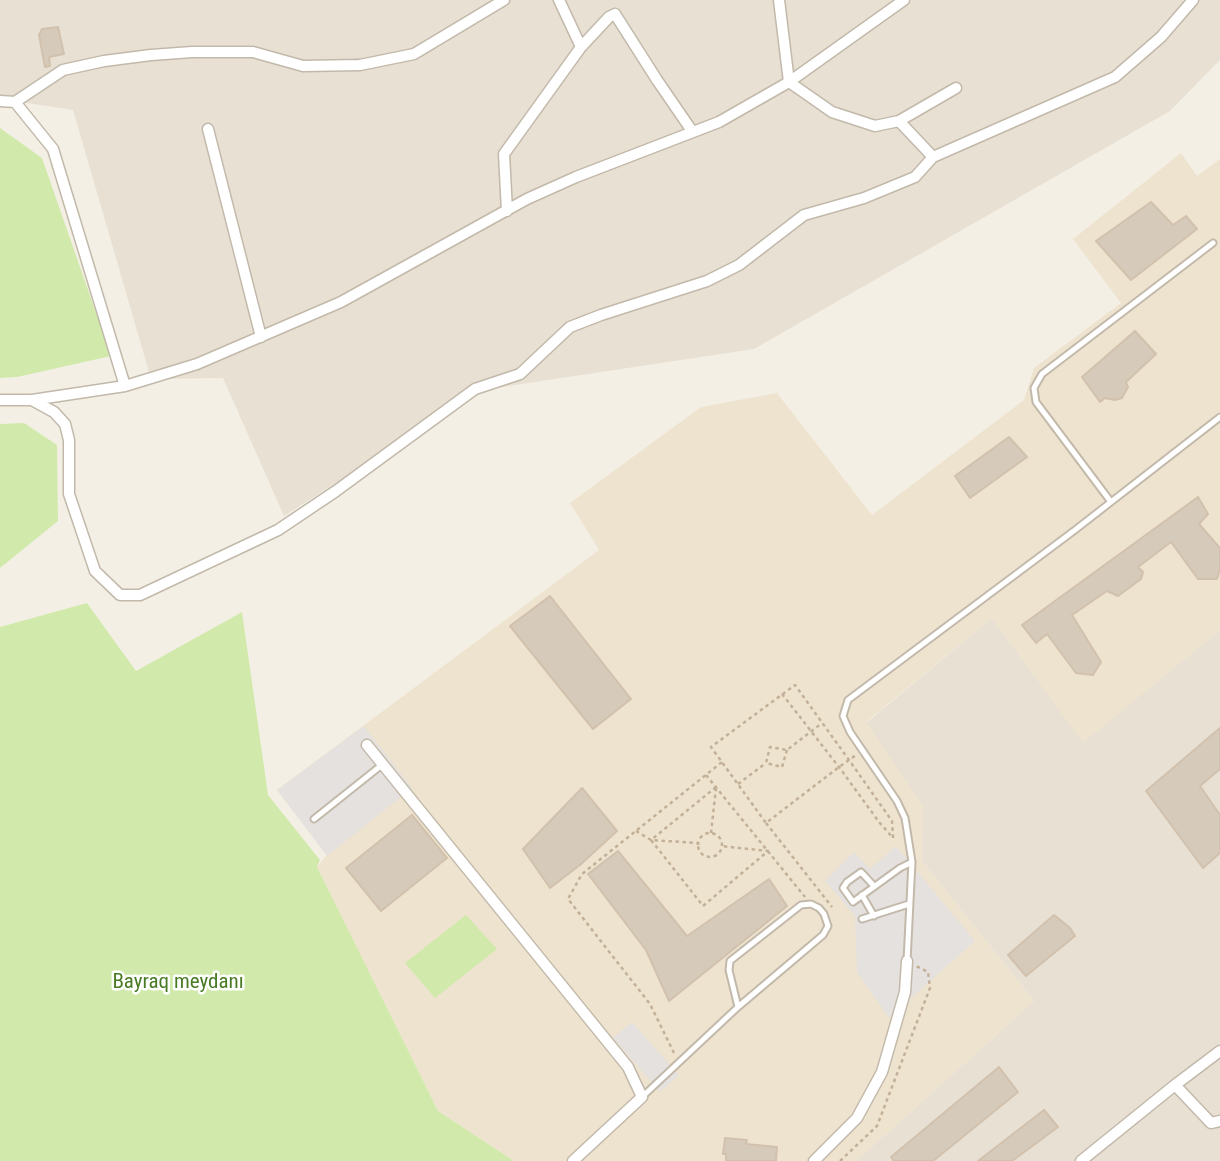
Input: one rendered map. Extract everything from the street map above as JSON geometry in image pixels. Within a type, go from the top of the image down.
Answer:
[{"type":"street","points":[[0,101],[15,102],[63,70],[151,55],[253,52],[303,66],[360,65],[414,54],[504,0]]},
{"type":"street","points":[[559,0],[581,47]]},
{"type":"street","points":[[779,0],[789,82],[832,112],[874,126],[899,121],[956,88]]},
{"type":"street","points":[[0,400],[32,400],[125,386],[197,364],[341,302],[506,211],[576,177],[719,122],[789,82],[904,0]]},
{"type":"street","points":[[32,400],[54,412],[65,424],[69,440],[69,495],[95,571],[120,595],[140,595],[278,530],[475,389],[520,374],[570,327],[601,314],[707,281],[739,265],[804,215],[864,198],[915,177],[933,157],[1115,77],[1161,37],[1193,0]]},
{"type":"street","points":[[506,211],[504,154],[581,47],[615,14],[692,131]]},
{"type":"street","points":[[15,102],[53,149],[125,386]]},
{"type":"street","points":[[899,121],[933,157]]},
{"type":"street","points":[[208,129],[261,337]]},
{"type":"street","points":[[367,745],[628,1067],[642,1097],[573,1161]]},
{"type":"street","points":[[814,1161],[857,1118],[882,1072],[905,992],[907,961]]},
{"type":"street","points":[[1081,1161],[1220,1051]]},
{"type":"street","points":[[1175,1084],[1212,1123],[1220,1121]]},
{"type":"lane","points":[[1111,502],[1036,402],[1034,388],[1042,374],[1213,243]]},
{"type":"lane","points":[[907,961],[912,862],[905,818],[897,800],[861,751],[843,716],[848,700],[1220,417]]},
{"type":"lane","points":[[314,819],[383,764]]},
{"type":"lane","points":[[874,886],[861,872],[843,886],[846,895],[853,902],[912,862]]},
{"type":"lane","points":[[862,895],[874,916]]},
{"type":"lane","points":[[642,1097],[738,1007],[823,935],[828,926],[824,914],[811,904],[801,905],[730,961],[729,970],[738,1007]]},
{"type":"lane","points":[[862,919],[909,904]]},
{"type":"path","points":[[782,694],[893,838],[892,821],[794,685],[711,747],[737,785],[832,907]]},
{"type":"path","points":[[766,764],[782,767],[787,750],[822,723]]},
{"type":"path","points":[[737,785],[766,764],[769,747],[787,750]]},
{"type":"path","points":[[766,823],[861,751]]},
{"type":"path","points":[[678,1061],[650,1004],[568,899],[582,874],[722,762]]},
{"type":"path","points":[[706,775],[811,904]]},
{"type":"path","points":[[711,833],[716,787]]},
{"type":"path","points":[[651,839],[716,787]]},
{"type":"path","points":[[636,831],[651,839],[698,844]]},
{"type":"path","points":[[711,833],[719,837],[721,846],[717,854],[708,857],[700,852],[698,844],[702,836],[711,833]]},
{"type":"path","points":[[651,839],[703,906],[768,851]]},
{"type":"path","points":[[721,846],[768,851]]},
{"type":"path","points":[[824,914],[846,895]]},
{"type":"shaded area","points":[[0,0],[1220,0],[1220,60],[1170,111],[754,349],[482,390],[284,516],[223,378],[151,379],[73,110],[0,99]]},
{"type":"shaded area","points":[[1181,153],[1197,176],[1220,159],[1220,630],[1083,743],[992,618],[866,722],[923,806],[922,861],[1034,1001],[856,1161],[514,1161],[438,1111],[317,867],[327,855],[277,790],[599,550],[570,503],[701,407],[777,393],[872,515],[1024,400],[1034,368],[1121,303],[1073,239]]},
{"type":"shaded area","points":[[992,618],[1083,742],[1220,630],[1220,1161],[856,1161],[1034,1001],[922,861],[922,806],[866,723]]},
{"type":"shaded area","points":[[364,726],[412,788],[327,856],[277,790]]},
{"type":"shaded area","points":[[896,846],[975,941],[889,1018],[857,972],[855,916],[825,881],[854,852],[870,869]]},
{"type":"shaded area","points":[[632,1022],[679,1075],[660,1092],[613,1038]]},
{"type":"green space","points":[[0,128],[42,158],[111,356],[17,377],[0,378]]},
{"type":"green space","points":[[24,423],[57,445],[58,521],[0,568],[0,424]]},
{"type":"green space","name":"Bayraq meydanı","points":[[87,603],[136,671],[242,612],[268,795],[320,860],[317,867],[438,1111],[514,1161],[0,1161],[0,627]]},
{"type":"green space","points":[[466,915],[497,949],[435,998],[405,963]]},
{"type":"building","points":[[58,27],[64,54],[49,57],[50,66],[45,67],[39,35],[42,29]]},
{"type":"building","points":[[1151,202],[1173,225],[1186,216],[1197,229],[1131,280],[1096,241]]},
{"type":"building","points":[[1135,331],[1156,354],[1126,382],[1128,387],[1122,398],[1105,398],[1100,402],[1082,377]]},
{"type":"building","points":[[1009,437],[1027,457],[970,498],[955,476]]},
{"type":"building","points":[[1198,497],[1208,514],[1199,524],[1220,548],[1217,579],[1198,579],[1171,542],[1138,567],[1143,572],[1141,579],[1118,596],[1107,591],[1072,615],[1101,662],[1093,675],[1076,673],[1047,634],[1036,643],[1022,625]]},
{"type":"building","points":[[550,596],[631,699],[593,729],[510,626]]},
{"type":"building","points":[[1220,728],[1220,769],[1200,786],[1220,815],[1220,853],[1203,868],[1146,791]]},
{"type":"building","points":[[582,788],[617,831],[550,888],[523,849]]},
{"type":"building","points":[[412,815],[447,858],[381,911],[346,868]]},
{"type":"building","points":[[618,851],[687,936],[769,879],[787,906],[669,1001],[646,950],[588,874]]},
{"type":"building","points":[[1054,915],[1070,928],[1075,936],[1026,976],[1008,955]]},
{"type":"building","points":[[999,1067],[1018,1092],[933,1161],[894,1161],[891,1157]]},
{"type":"building","points":[[1044,1110],[1058,1127],[1012,1161],[978,1161]]},
{"type":"building","points":[[725,1138],[747,1140],[746,1144],[777,1147],[776,1161],[726,1161],[726,1154],[723,1154]]}]
